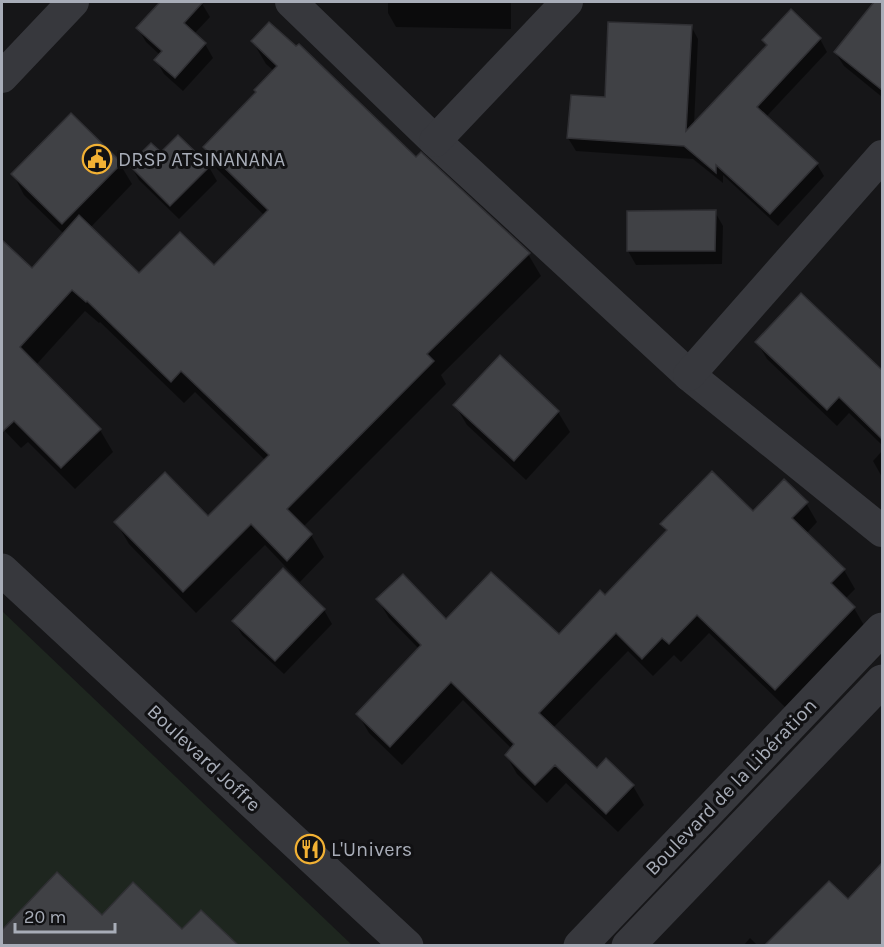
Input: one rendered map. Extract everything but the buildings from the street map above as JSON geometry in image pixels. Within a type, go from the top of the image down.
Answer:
[{"type":"street","points":[[2,76],[73,2]]},
{"type":"street","points":[[291,2],[435,141],[689,375],[882,531]]},
{"type":"street","points":[[435,141],[567,2]]},
{"type":"street","points":[[689,375],[882,156]]},
{"type":"street","name":"Boulevard Joffre","points":[[2,570],[407,945]]},
{"type":"street","name":"Boulevard de la Libération","points":[[580,945],[882,629]]},
{"type":"street","name":"Boulevard de la Libération","points":[[628,945],[882,681]]},
{"type":"shaded area","points":[[2,611],[352,945],[2,945]]},
{"type":"place","name":"DRSP ATSINANANA","points":[[97,159]]},
{"type":"place","name":"L'Univers","points":[[310,849]]}]
